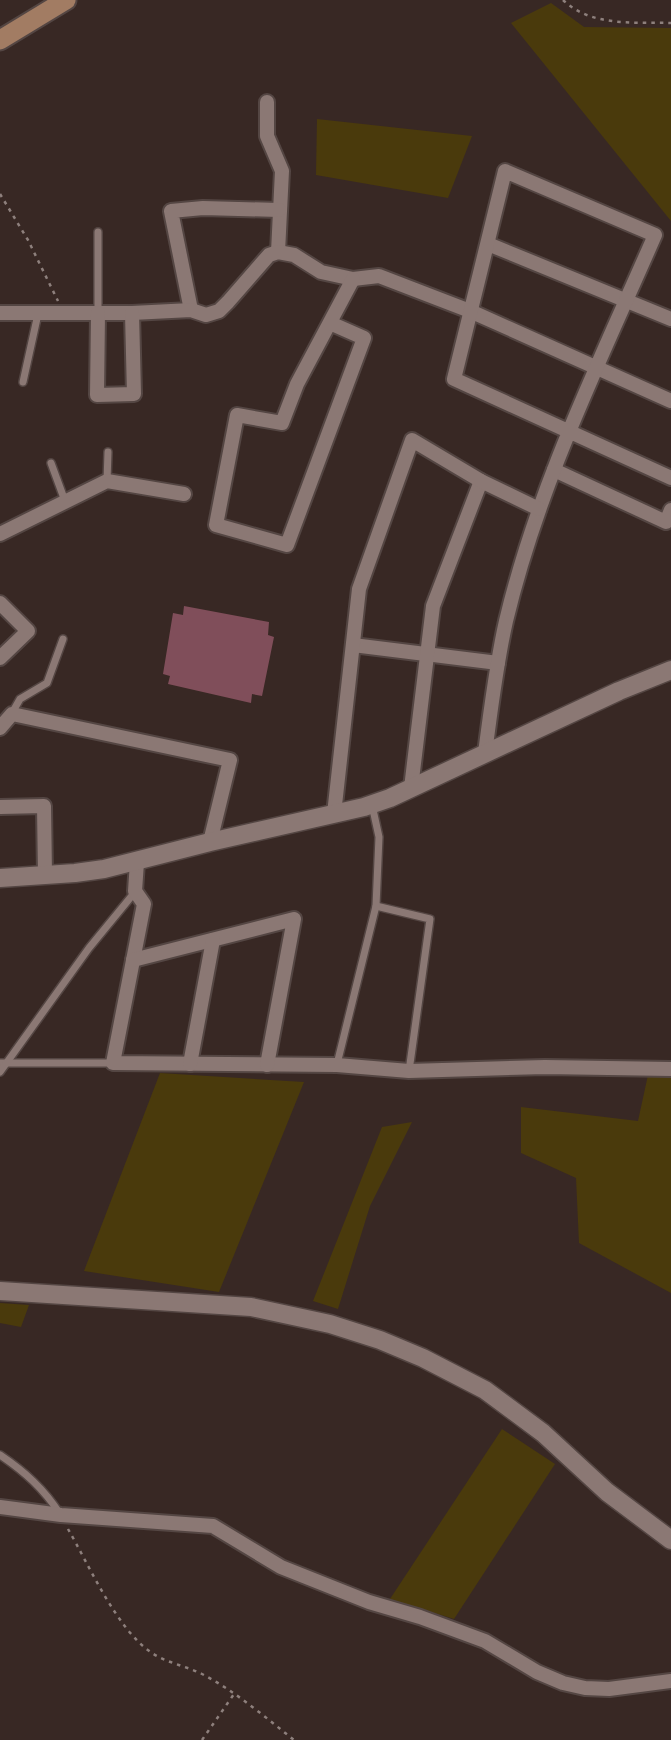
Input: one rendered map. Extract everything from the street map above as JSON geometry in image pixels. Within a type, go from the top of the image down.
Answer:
[{"type":"main road","points":[[0,40],[66,0]]},
{"type":"street","points":[[267,102],[267,136],[282,171],[278,252]]},
{"type":"street","points":[[485,753],[507,619],[540,509],[567,432],[655,234],[506,172],[454,379],[567,432],[671,478]]},
{"type":"street","points":[[191,310],[171,211],[203,208],[279,210]]},
{"type":"street","points":[[488,244],[671,319]]},
{"type":"street","points":[[0,313],[191,310],[206,315],[219,310],[269,255],[278,252],[294,255],[321,272],[354,279],[379,276],[470,311],[671,401]]},
{"type":"street","points":[[330,323],[364,338],[287,545],[216,525],[237,415],[282,423],[297,384],[330,323],[354,279]]},
{"type":"street","points":[[98,313],[97,396],[134,394],[132,313]]},
{"type":"street","points":[[334,814],[359,589],[412,440],[481,481],[540,509]]},
{"type":"street","points":[[554,470],[666,522],[671,510]]},
{"type":"street","points":[[0,534],[107,481],[184,494]]},
{"type":"street","points":[[411,788],[433,606],[481,481]]},
{"type":"street","points":[[0,603],[28,631],[0,658]]},
{"type":"street","points":[[353,645],[498,663]]},
{"type":"street","points":[[0,878],[75,873],[137,862],[372,804],[671,670]]},
{"type":"street","points":[[0,728],[12,714],[230,760],[210,842]]},
{"type":"street","points":[[0,807],[44,806],[45,875]]},
{"type":"street","points":[[137,862],[135,891],[144,904],[113,1063],[337,1065],[409,1071],[545,1067],[671,1069]]},
{"type":"street","points":[[133,960],[293,919],[267,1065]]},
{"type":"street","points":[[190,1064],[213,940]]},
{"type":"street","points":[[0,1291],[251,1307],[330,1324],[380,1340],[423,1358],[485,1390],[542,1433],[607,1492],[671,1540]]},
{"type":"street","points":[[0,1507],[61,1515],[213,1526],[281,1567],[369,1602],[485,1641],[537,1672],[563,1683],[585,1688],[609,1689],[671,1681]]},
{"type":"lane","points":[[98,232],[98,313]]},
{"type":"lane","points":[[23,382],[38,313]]},
{"type":"lane","points":[[107,481],[108,452]]},
{"type":"lane","points":[[51,463],[65,501]]},
{"type":"lane","points":[[12,714],[20,699],[47,683],[63,639]]},
{"type":"lane","points":[[337,1065],[376,906],[379,837],[372,804]]},
{"type":"lane","points":[[0,1072],[89,948],[135,891]]},
{"type":"lane","points":[[376,906],[430,919],[409,1071]]},
{"type":"lane","points":[[4,1063],[113,1063]]},
{"type":"lane","points":[[0,1455],[23,1471],[46,1493],[61,1515]]},
{"type":"path","points":[[563,0],[574,11],[588,17],[618,22],[671,23]]},
{"type":"path","points":[[0,194],[54,289],[59,313]]},
{"type":"path","points":[[61,1515],[108,1600],[130,1632],[152,1654],[203,1674],[294,1740]]},
{"type":"path","points":[[202,1740],[234,1694]]},
{"type":"shaded area","points":[[551,3],[584,27],[671,28],[671,221],[511,23]]},
{"type":"shaded area","points":[[317,119],[472,136],[448,198],[316,175]]},
{"type":"shaded area","points":[[160,1073],[304,1082],[219,1292],[84,1271]]},
{"type":"shaded area","points":[[648,1075],[671,1075],[671,1293],[579,1243],[576,1178],[521,1153],[521,1107],[638,1121]]},
{"type":"shaded area","points":[[412,1122],[370,1206],[338,1309],[313,1301],[382,1127]]},
{"type":"shaded area","points":[[0,1303],[29,1305],[21,1327],[0,1323]]},
{"type":"shaded area","points":[[502,1429],[555,1464],[454,1619],[390,1599]]},
{"type":"building","points":[[184,606],[269,622],[268,635],[274,637],[262,696],[252,694],[251,703],[168,684],[170,676],[163,674],[173,613],[183,615]]}]
